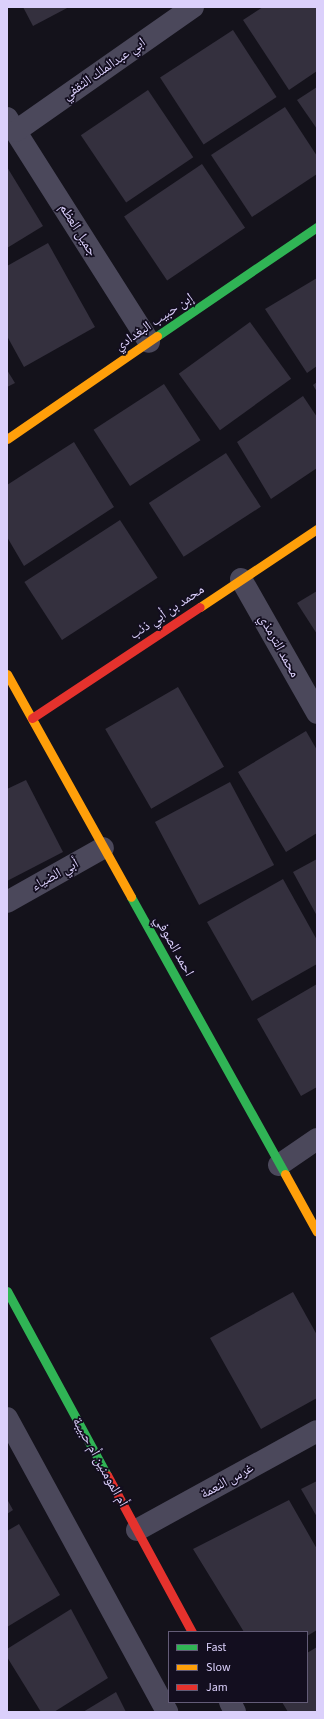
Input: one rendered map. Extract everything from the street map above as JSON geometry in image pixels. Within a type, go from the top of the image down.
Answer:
[{"type":"street","name":"ابي عبدالملك الثقفي","points":[[11,124],[191,8]]},
{"type":"street","name":"جميل العظم","points":[[11,124],[149,342]]},
{"type":"street","name":"إبن حبيب البغدادي","points":[[7,439],[317,227]]},
{"type":"street","name":"محمد بن أبي ذئب","points":[[32,718],[317,529]]},
{"type":"street","name":"محمد الترمذي","points":[[241,579],[317,713]]},
{"type":"street","name":"احمد الصوفي","points":[[7,674],[317,1232]]},
{"type":"street","name":"أبي الضياء","points":[[7,902],[103,848]]},
{"type":"street","points":[[279,1165],[317,1139]]},
{"type":"street","name":"أم المومنين أم حبيبة","points":[[7,1291],[191,1631]]},
{"type":"street","points":[[7,1418],[167,1712]]},
{"type":"street","name":"غرس النعمة","points":[[137,1530],[317,1431]]},
{"type":"street","points":[[231,1703],[236,1712]]},
{"type":"building","points":[[23,7],[69,7],[33,26]]},
{"type":"building","points":[[263,7],[317,7],[317,71],[289,90],[243,20]]},
{"type":"building","points":[[233,30],[277,97],[204,144],[160,77]]},
{"type":"building","points":[[317,87],[317,129],[297,100]]},
{"type":"building","points":[[148,90],[193,157],[126,202],[81,135]]},
{"type":"building","points":[[285,107],[317,156],[317,174],[252,217],[211,155]]},
{"type":"building","points":[[202,164],[245,228],[167,280],[124,217]]},
{"type":"building","points":[[7,167],[43,226],[7,248]]},
{"type":"building","points":[[48,243],[95,327],[24,367],[7,336],[7,266]]},
{"type":"building","points":[[317,278],[317,366],[307,373],[265,309]]},
{"type":"building","points":[[250,322],[291,379],[220,430],[179,374]]},
{"type":"building","points":[[7,370],[15,383],[7,387]]},
{"type":"building","points":[[317,382],[317,392],[313,385]]},
{"type":"building","points":[[164,384],[200,440],[130,486],[94,430]]},
{"type":"building","points":[[303,396],[317,417],[317,468],[271,499],[237,442]]},
{"type":"building","points":[[74,442],[114,507],[24,566],[7,537],[7,485]]},
{"type":"building","points":[[226,453],[261,507],[184,557],[149,503]]},
{"type":"building","points":[[120,520],[158,578],[62,640],[24,582]]},
{"type":"building","points":[[317,591],[317,634],[297,603]]},
{"type":"building","points":[[178,687],[224,767],[151,809],[105,729]]},
{"type":"building","points":[[306,731],[317,750],[317,833],[286,852],[238,772]]},
{"type":"building","points":[[26,780],[63,852],[7,881],[7,789]]},
{"type":"building","points":[[230,782],[274,865],[199,905],[155,822]]},
{"type":"building","points":[[317,859],[317,916],[293,872]]},
{"type":"building","points":[[283,879],[317,940],[317,964],[252,1001],[207,922]]},
{"type":"building","points":[[317,984],[317,1087],[301,1096],[257,1019]]},
{"type":"building","points":[[293,1292],[317,1335],[317,1398],[261,1429],[210,1338]]},
{"type":"building","points":[[317,1481],[317,1517],[301,1489]]},
{"type":"building","points":[[7,1499],[13,1510],[7,1514]]},
{"type":"building","points":[[289,1500],[317,1549],[317,1630],[308,1635],[308,1631],[243,1631],[193,1549]]},
{"type":"building","points":[[19,1524],[60,1595],[7,1627],[7,1531]]},
{"type":"building","points":[[71,1609],[108,1678],[54,1712],[41,1712],[7,1657],[7,1649]]},
{"type":"building","points":[[317,1647],[317,1712],[288,1712],[283,1703],[308,1703],[308,1652]]},
{"type":"building","points":[[116,1692],[126,1712],[83,1712]]},
{"type":"traffic: fast","points":[[157,336],[317,227]]},
{"type":"traffic: fast","points":[[131,897],[285,1174]]},
{"type":"traffic: fast","points":[[7,1291],[107,1475]]},
{"type":"traffic: slow","points":[[7,439],[157,336]]},
{"type":"traffic: slow","points":[[200,607],[317,529]]},
{"type":"traffic: slow","points":[[7,674],[131,897]]},
{"type":"traffic: slow","points":[[285,1174],[317,1232]]},
{"type":"traffic: jam","points":[[32,718],[200,607]]},
{"type":"traffic: jam","points":[[107,1475],[191,1631]]}]
